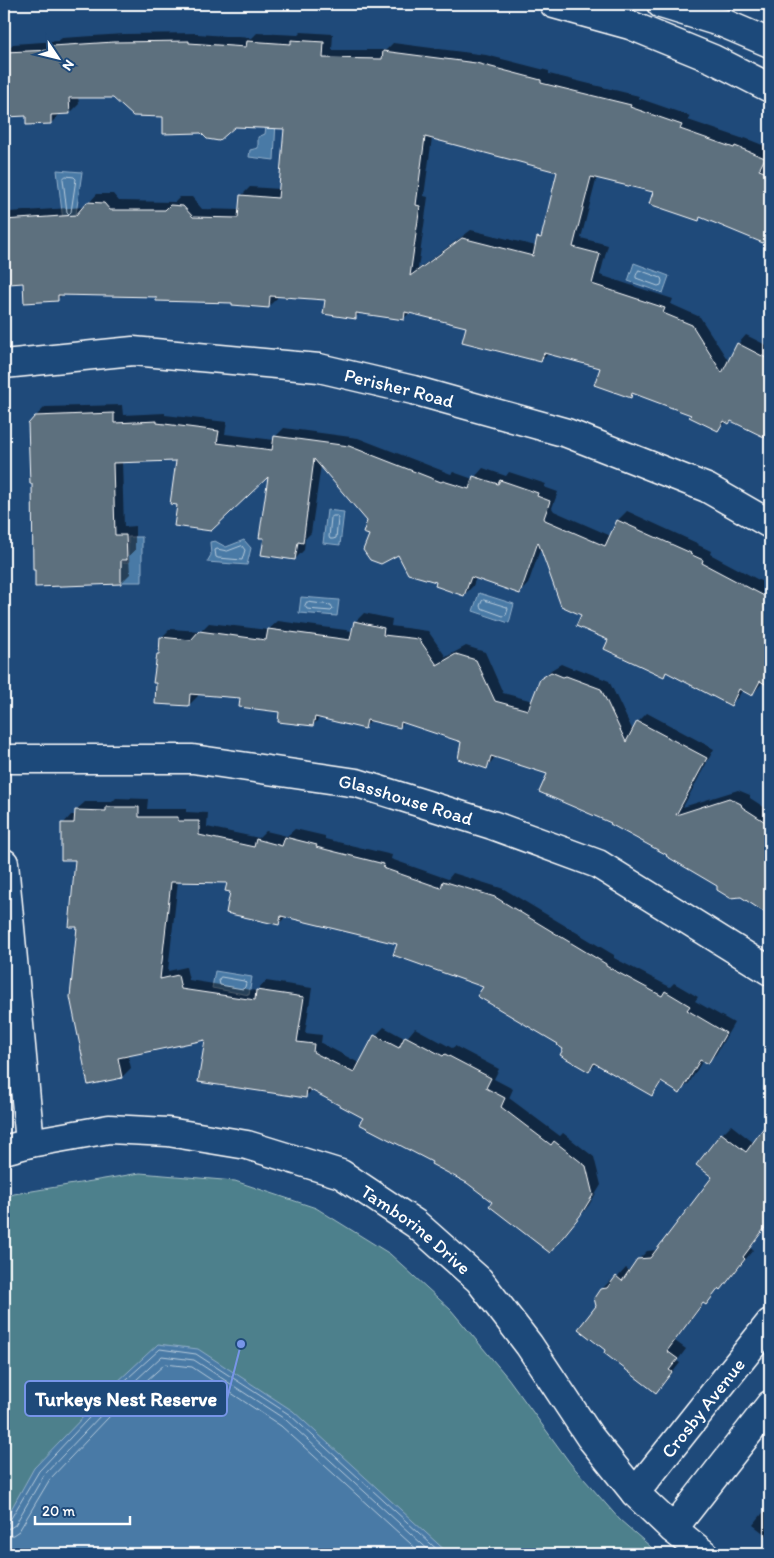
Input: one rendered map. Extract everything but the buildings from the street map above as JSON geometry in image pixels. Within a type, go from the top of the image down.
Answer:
[{"type":"street","points":[[554,4],[630,25],[713,59],[770,88]]},
{"type":"street","points":[[661,4],[723,23],[770,43]]},
{"type":"street","name":"Perisher Road","points":[[4,364],[133,351],[318,368],[413,390],[567,432],[707,488],[770,524]]},
{"type":"street","name":"Glasshouse Road","points":[[4,759],[193,759],[357,783],[492,825],[598,864],[770,971]]},
{"type":"street","points":[[4,863],[30,1143]]},
{"type":"street","name":"Tamborine Drive","points":[[4,1150],[30,1143],[108,1129],[168,1132],[246,1145],[341,1174],[416,1224],[479,1280],[529,1345],[590,1438],[635,1492],[673,1529],[704,1554]]},
{"type":"street","name":"Crosby Avenue","points":[[635,1492],[770,1323]]},
{"type":"street","points":[[673,1529],[770,1405]]},
{"type":"green space","points":[[140,1173],[235,1181],[316,1208],[390,1254],[451,1310],[508,1378],[570,1463],[620,1520],[659,1554],[4,1554],[4,1198],[14,1194]]},
{"type":"water","points":[[267,119],[276,120],[274,160],[249,157],[250,150],[258,148],[258,137],[265,134]]},
{"type":"water","points":[[57,170],[82,172],[75,221],[63,221]]},
{"type":"water","points":[[634,263],[669,276],[663,293],[628,281]]},
{"type":"water","points":[[327,510],[344,512],[340,545],[323,543]]},
{"type":"water","points":[[128,537],[142,537],[142,582],[121,582],[121,562],[128,562]]},
{"type":"water","points":[[244,540],[251,548],[247,565],[207,562],[211,555],[210,542],[215,541],[226,547]]},
{"type":"water","points":[[479,593],[514,604],[509,623],[473,611]]},
{"type":"water","points":[[301,597],[339,600],[337,616],[299,613]]},
{"type":"water","points":[[215,971],[252,977],[249,995],[212,988]]},
{"type":"water","points":[[158,1344],[198,1349],[293,1411],[449,1554],[4,1554],[4,1522],[34,1468],[115,1384]]},
{"type":"place","name":"Turkeys Nest Reserve","points":[[241,1344]]}]
